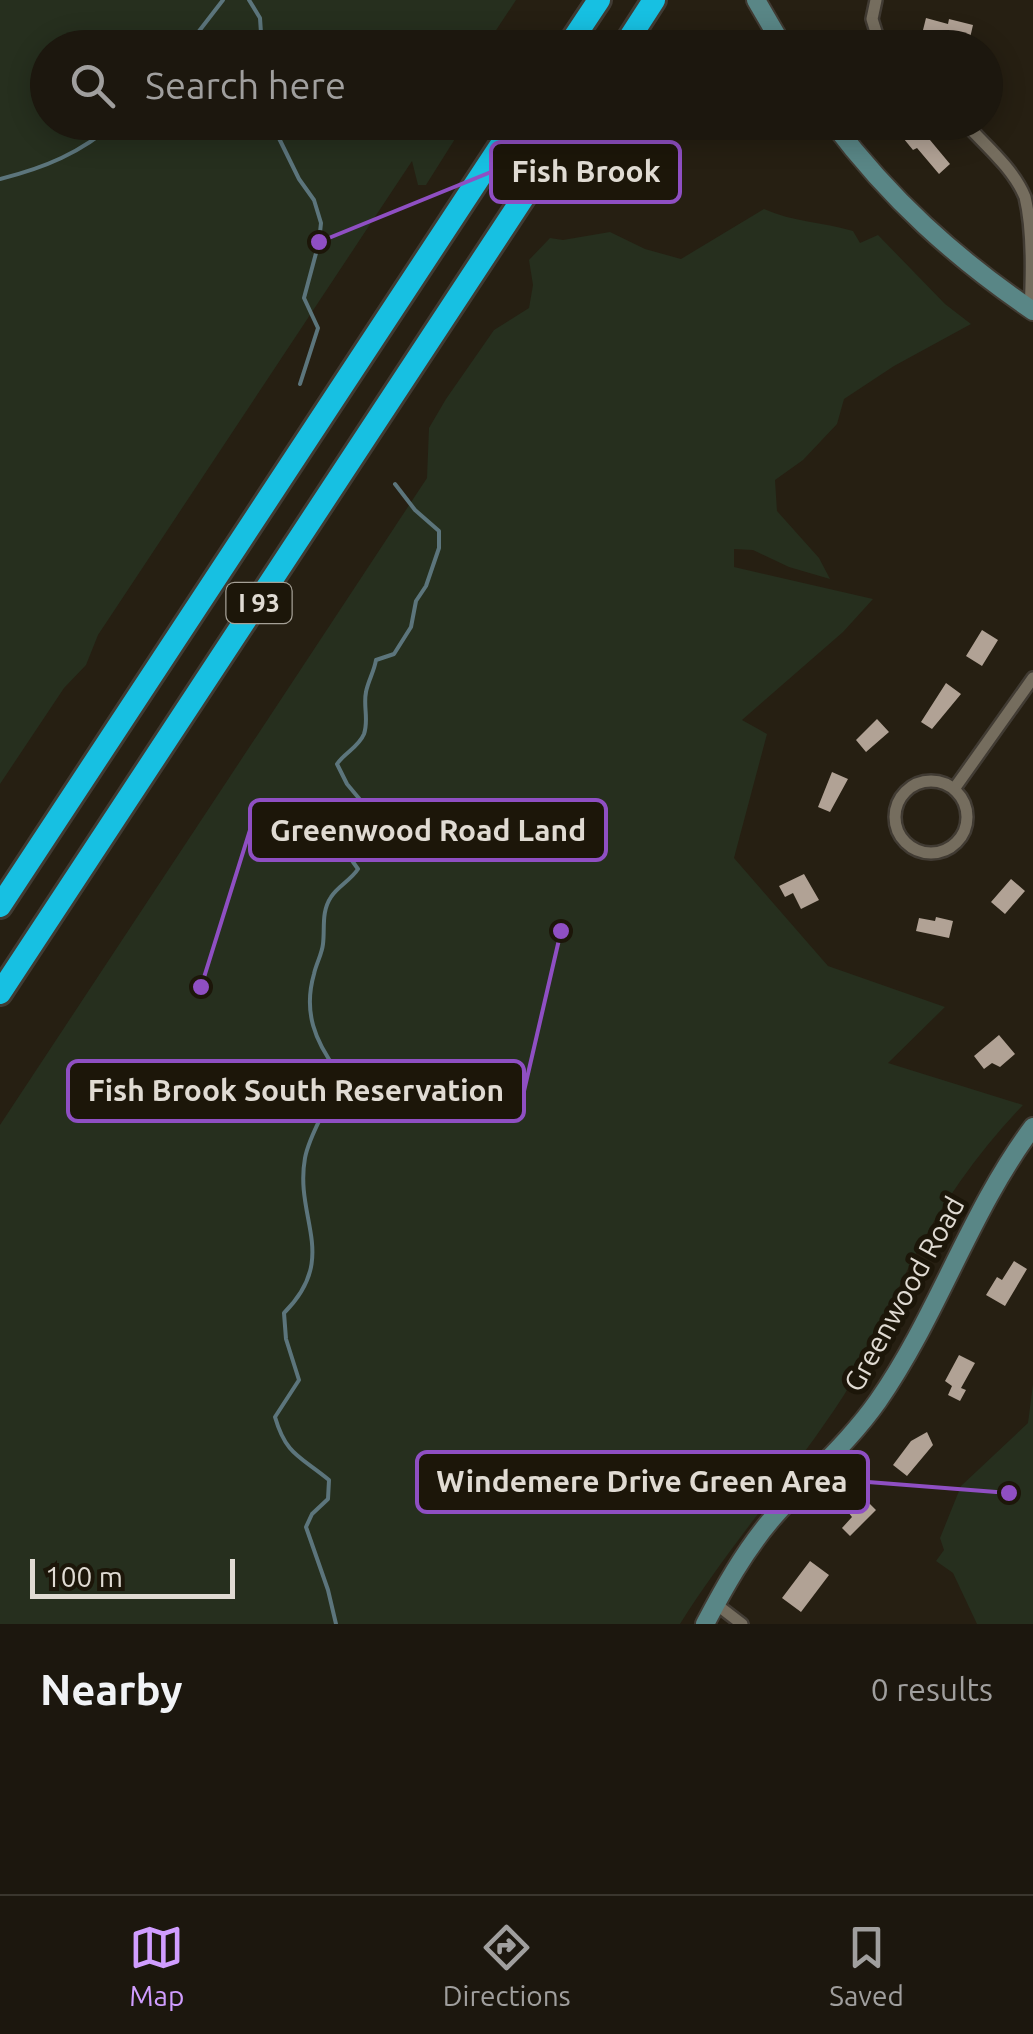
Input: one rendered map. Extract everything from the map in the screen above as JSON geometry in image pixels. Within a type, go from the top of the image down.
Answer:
[{"type":"highway","points":[[579,30],[599,0]]},
{"type":"highway","points":[[634,30],[654,0]]},
{"type":"highway","name":"I 93","points":[[0,906],[504,140]]},
{"type":"highway","name":"I 93","points":[[0,993],[561,140]]},
{"type":"street","points":[[756,0],[774,30]]},
{"type":"street","points":[[876,0],[872,19],[876,30]]},
{"type":"street","points":[[846,140],[909,212],[970,268],[1032,310]]},
{"type":"street","points":[[981,140],[1002,163],[1026,200],[1032,226],[1032,310]]},
{"type":"street","points":[[954,789],[1033,678]]},
{"type":"street","points":[[925,780],[940,781],[954,789],[964,802],[967,819],[957,842],[934,853],[918,851],[904,842],[896,828],[894,812],[904,791],[925,780]]},
{"type":"street","name":"Greenwood Road","points":[[705,1624],[771,1520],[854,1434],[880,1398],[1001,1174],[1033,1127]]},
{"type":"street","points":[[716,1604],[742,1624]]},
{"type":"green space","points":[[0,0],[516,0],[496,30],[30,30],[30,140],[454,140],[426,185],[418,185],[412,161],[98,635],[86,665],[64,688],[0,784]]},
{"type":"green space","points":[[764,209],[853,231],[860,243],[878,235],[945,304],[971,324],[844,399],[837,424],[803,460],[775,480],[777,511],[819,558],[830,579],[789,567],[753,550],[734,549],[734,567],[873,599],[843,632],[742,720],[767,734],[734,858],[828,966],[945,1007],[888,1063],[1023,1105],[977,1159],[936,1218],[844,1395],[680,1624],[0,1624],[0,1125],[427,478],[429,428],[446,399],[494,330],[529,308],[533,285],[529,260],[550,238],[563,240],[610,232],[645,249],[681,259]]},
{"type":"green space","points":[[1033,1384],[1033,1624],[977,1624],[953,1573],[936,1561],[944,1550],[940,1538],[961,1486],[1028,1423]]},
{"type":"building","points":[[926,18],[973,25],[972,30],[923,30]]},
{"type":"building","points":[[905,140],[930,140],[950,164],[939,174],[917,148],[913,150]]},
{"type":"building","points":[[982,630],[998,640],[982,666],[966,656]]},
{"type":"building","points":[[946,683],[961,694],[932,729],[921,722]]},
{"type":"building","points":[[877,719],[889,732],[866,752],[856,740]]},
{"type":"building","points":[[832,772],[848,779],[830,812],[818,807]]},
{"type":"building","points":[[804,874],[819,900],[801,909],[793,893],[785,897],[779,886]]},
{"type":"building","points":[[1011,879],[1025,891],[1005,914],[991,902]]},
{"type":"building","points":[[936,917],[953,921],[949,938],[916,931],[919,918],[935,921]]},
{"type":"building","points":[[999,1035],[1015,1054],[1000,1067],[992,1063],[984,1069],[974,1056]]},
{"type":"building","points":[[1014,1261],[1027,1269],[1005,1306],[986,1295]]},
{"type":"building","points":[[959,1355],[975,1363],[961,1388],[966,1390],[960,1401],[948,1395],[952,1386],[945,1381]]},
{"type":"building","points":[[927,1432],[933,1445],[907,1476],[893,1465],[911,1441]]},
{"type":"building","points":[[863,1497],[876,1510],[850,1536],[842,1528],[852,1517],[848,1512]]},
{"type":"building","points":[[810,1561],[829,1575],[801,1612],[782,1598]]},
{"type":"waterway","points":[[200,30],[223,0]]},
{"type":"waterway","points":[[249,0],[260,18],[261,30]]},
{"type":"waterway","points":[[0,179],[61,158],[92,140]]},
{"type":"waterway","points":[[280,140],[314,200],[321,223],[304,298],[318,328],[300,384]]},
{"type":"waterway","points":[[336,1624],[306,1527],[312,1514],[328,1499],[329,1480],[289,1447],[275,1417],[299,1380],[286,1339],[284,1313],[301,1293],[309,1274],[312,1255],[303,1180],[305,1158],[332,1094],[337,1071],[313,1026],[311,988],[328,903],[358,869],[338,841],[338,830],[361,817],[367,808],[347,784],[337,764],[364,734],[366,692],[376,660],[394,654],[411,627],[416,601],[426,586],[439,548],[439,531],[415,510],[395,484]]},
{"type":"place","name":"Fish Brook","points":[[319,242]]},
{"type":"place","name":"Fish Brook South Reservation","points":[[561,931]]},
{"type":"place","name":"Greenwood Road Land","points":[[201,987]]},
{"type":"place","name":"Windemere Drive Green Area","points":[[1009,1493]]}]
